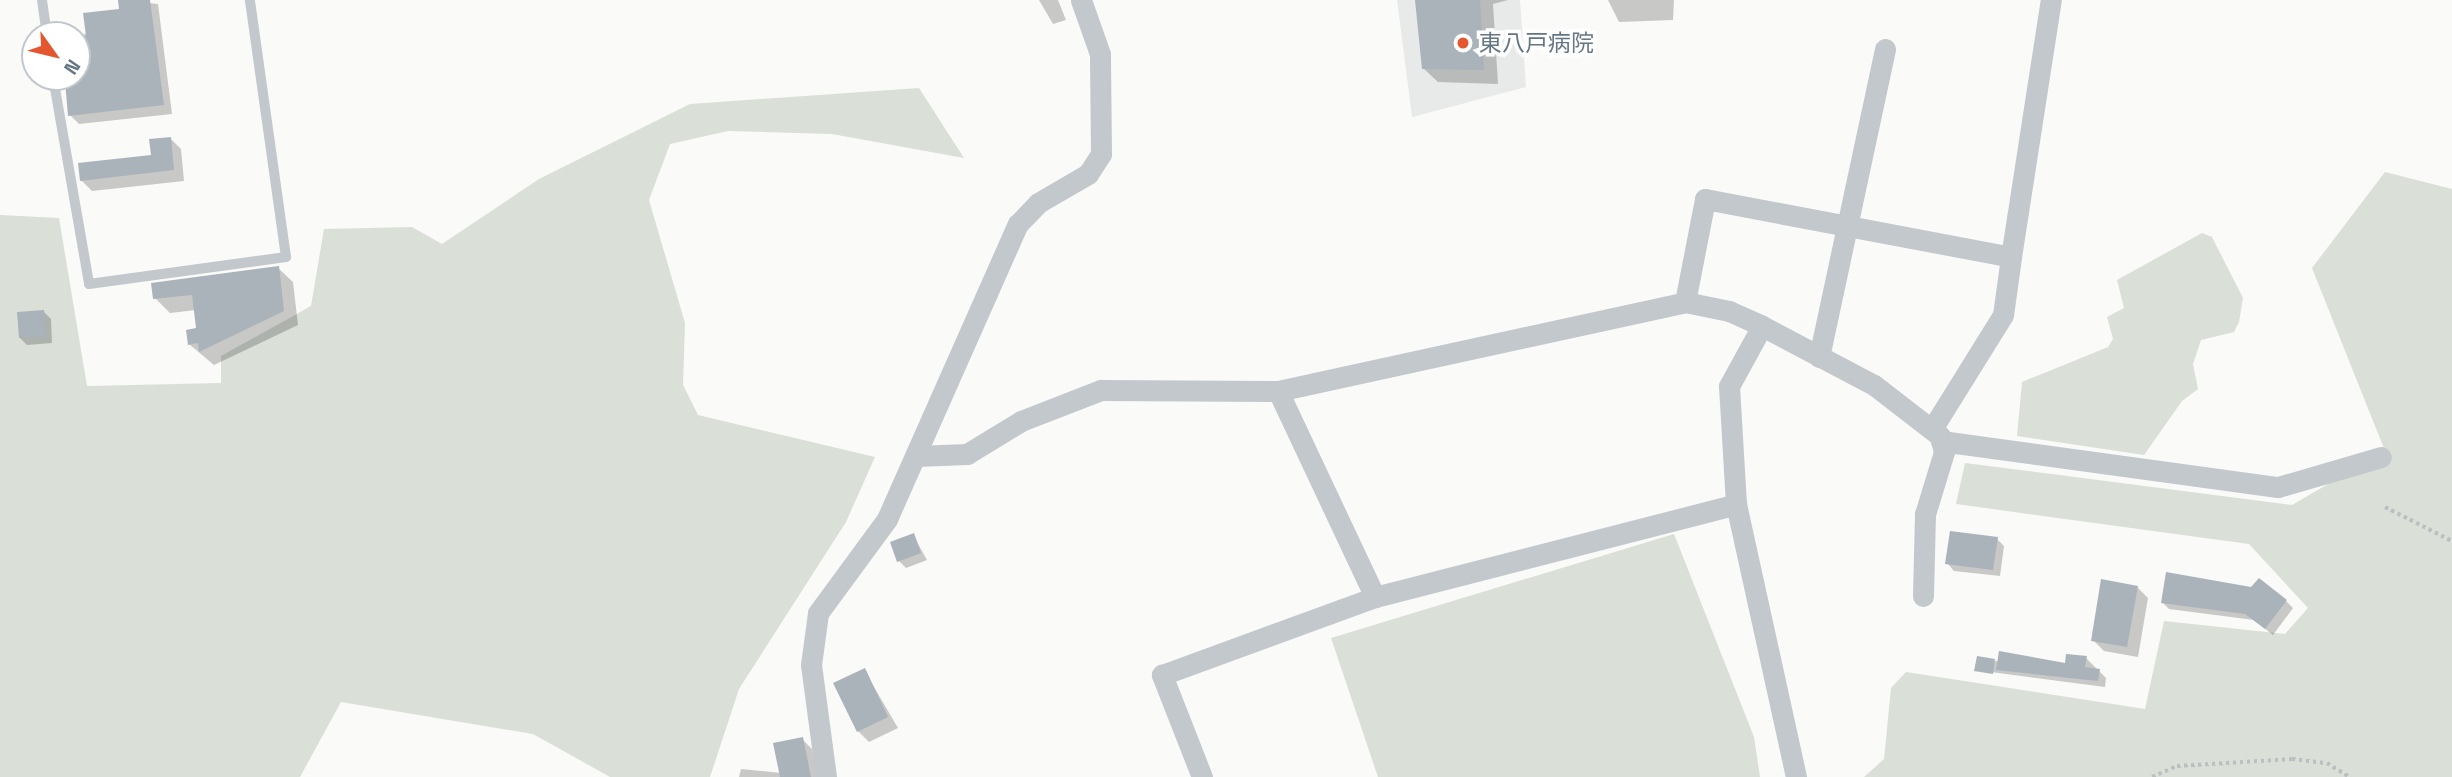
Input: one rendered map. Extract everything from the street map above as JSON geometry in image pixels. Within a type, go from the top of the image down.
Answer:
[{"type":"street","points":[[826,777],[811,664],[818,613],[887,519],[1018,224],[1038,203],[1088,174],[1101,154],[1100,54],[1081,0]]},
{"type":"street","points":[[1923,596],[1925,514],[1937,435],[2003,315],[2051,0]]},
{"type":"street","points":[[1819,357],[1885,49]]},
{"type":"street","points":[[1685,302],[1705,200],[2011,257]]},
{"type":"street","points":[[916,456],[967,454],[1021,421],[1101,390],[1278,391],[1685,302],[1762,326],[1874,385],[1937,435],[2278,487],[2381,457]]},
{"type":"street","points":[[1762,326],[1729,386],[1736,504],[1797,777]]},
{"type":"street","points":[[1278,391],[1376,597]]},
{"type":"street","points":[[1202,777],[1162,676],[1376,597],[1736,504]]},
{"type":"lane","points":[[42,0],[45,21]]},
{"type":"lane","points":[[55,91],[89,284],[286,257],[250,0]]},
{"type":"path","points":[[2385,507],[2452,541]]},
{"type":"path","points":[[2152,777],[2177,766],[2292,759],[2327,763],[2349,777]]},
{"type":"shaded area","name":"東八戸病院","points":[[1397,0],[1520,0],[1526,87],[1412,117]]},
{"type":"shaded area","points":[[919,88],[964,158],[832,134],[728,131],[670,144],[649,200],[685,323],[683,385],[698,415],[875,457],[846,522],[739,689],[710,777],[610,777],[533,734],[341,702],[300,777],[0,777],[0,215],[59,218],[87,386],[221,383],[221,356],[311,306],[324,229],[412,227],[442,244],[539,179],[690,104]]},
{"type":"shaded area","points":[[2385,172],[2452,189],[2452,777],[1864,777],[1884,759],[1891,688],[1906,672],[2145,709],[2164,621],[2285,634],[2308,608],[2249,544],[1956,504],[1965,463],[2292,505],[2385,451],[2312,268]]},
{"type":"shaded area","points":[[2202,233],[2212,237],[2243,298],[2239,322],[2234,332],[2201,340],[2193,364],[2198,389],[2182,401],[2144,455],[2017,436],[2022,382],[2108,347],[2113,339],[2107,317],[2124,308],[2117,280]]},
{"type":"shaded area","points":[[1674,534],[1754,737],[1760,777],[1378,777],[1331,638]]},
{"type":"building","points":[[118,0],[150,0],[164,105],[68,116],[66,91],[91,91],[91,21],[84,21],[83,13],[119,9]]},
{"type":"building","points":[[1415,0],[1480,0],[1484,70],[1422,69]]},
{"type":"building","points":[[171,137],[174,170],[80,181],[78,163],[151,155],[149,139]]},
{"type":"building","points":[[279,266],[284,311],[199,352],[198,343],[188,345],[186,330],[196,328],[192,295],[153,299],[151,283]]},
{"type":"building","points":[[44,310],[46,337],[19,338],[17,312]]},
{"type":"building","points":[[1950,531],[1998,537],[1993,570],[1945,564]]},
{"type":"building","points":[[914,533],[921,553],[897,562],[890,542]]},
{"type":"building","points":[[2166,572],[2251,587],[2259,578],[2287,600],[2265,629],[2245,614],[2161,603]]},
{"type":"building","points":[[2101,579],[2138,586],[2127,647],[2091,641]]},
{"type":"building","points":[[1999,651],[2065,663],[2066,654],[2087,656],[2085,667],[2100,669],[2098,681],[1996,670]]},
{"type":"building","points":[[1977,656],[1995,659],[1993,674],[1974,671]]},
{"type":"building","points":[[865,668],[888,717],[857,732],[833,683]]},
{"type":"building","points":[[803,737],[811,777],[780,777],[773,743]]},
{"type":"place","name":"東八戸病院","points":[[1463,43]]}]
